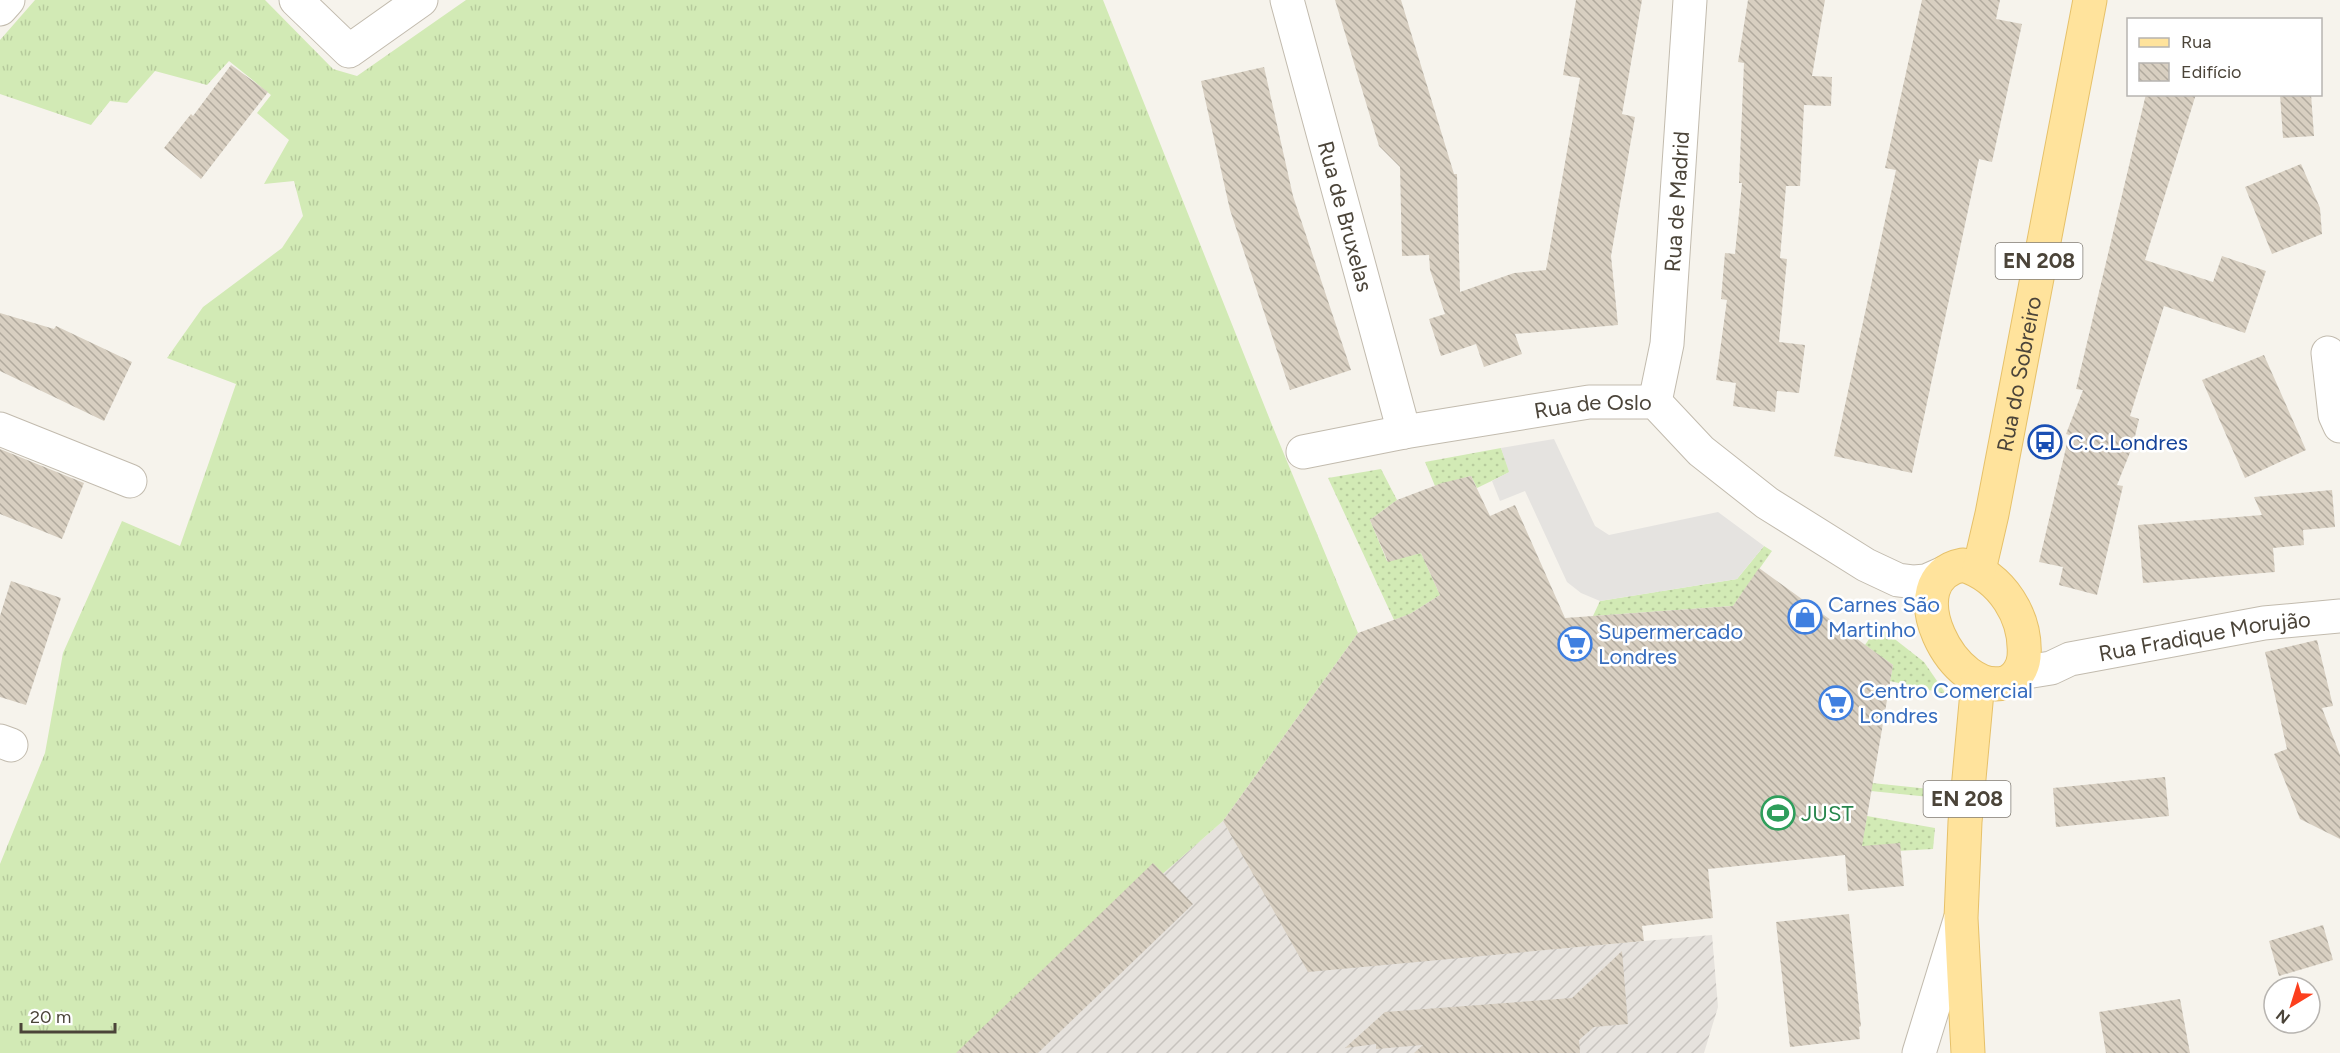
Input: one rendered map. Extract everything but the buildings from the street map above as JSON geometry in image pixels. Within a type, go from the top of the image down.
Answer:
[{"type":"main road","name":"Rua do Sobreiro","points":[[1979,570],[2090,0]]},
{"type":"main road","points":[[1964,565],[1979,570],[2006,595],[2022,624],[2024,661],[2019,672],[2009,681],[1994,684],[1978,681],[1953,657],[1934,624],[1930,604],[1935,585],[1952,567],[1964,565]]},
{"type":"main road","name":"EN 208","points":[[1967,1053],[1961,918],[1965,822],[1978,681]]},
{"type":"street","points":[[0,9],[8,0]]},
{"type":"street","points":[[296,0],[349,51],[421,0]]},
{"type":"street","name":"Rua de Bruxelas","points":[[1287,0],[1404,432]]},
{"type":"street","name":"Rua de Madrid","points":[[1655,402],[1667,344],[1690,0]]},
{"type":"street","points":[[2328,353],[2335,415],[2340,426]]},
{"type":"street","name":"Rua de Oslo","points":[[1303,453],[1404,432],[1589,402],[1655,402],[1701,451],[1767,502],[1866,566],[1920,607],[1934,624]]},
{"type":"street","points":[[0,429],[130,481]]},
{"type":"street","name":"Rua de Oslo","points":[[1866,566],[1898,580],[1914,582],[1926,581],[1944,573]]},
{"type":"street","name":"Rua Fradique Morujão","points":[[2019,672],[2051,669],[2070,659],[2264,623],[2340,616]]},
{"type":"street","name":"Rua Fradique Morujão","points":[[2023,634],[2070,659]]},
{"type":"street","points":[[1919,1053],[1961,918]]},
{"type":"street","points":[[1919,1053],[1928,1035],[1937,1024],[1942,1022],[1955,1025],[1967,1053]]},
{"type":"shaded area","points":[[1554,439],[1595,526],[1609,535],[1718,512],[1764,546],[1737,579],[1600,601],[1581,593],[1567,582],[1525,491],[1500,501],[1492,481],[1509,472],[1501,448]]},
{"type":"shaded area","points":[[1223,821],[1308,971],[1712,935],[1718,1007],[1704,1053],[958,1053]]},
{"type":"green space","points":[[35,0],[265,0],[333,69],[357,76],[466,0],[1103,0],[1272,425],[1358,633],[1223,821],[958,1053],[0,1053],[0,864],[45,753],[63,653],[122,521],[180,546],[236,384],[167,358],[203,307],[282,248],[303,216],[294,181],[264,184],[289,140],[257,113],[271,95],[229,61],[207,85],[155,71],[127,103],[110,101],[91,125],[0,94],[0,40]]},
{"type":"green space","points":[[1501,448],[1510,472],[1477,488],[1471,476],[1435,486],[1425,462]]},
{"type":"green space","points":[[1381,469],[1397,500],[1370,520],[1387,561],[1421,553],[1440,595],[1410,614],[1394,620],[1328,478]]},
{"type":"green space","points":[[1764,546],[1772,551],[1733,606],[1593,616],[1600,601],[1737,579]]},
{"type":"green space","points":[[1878,626],[1924,662],[1946,694],[1890,681],[1893,665],[1865,645]]},
{"type":"green space","points":[[1872,783],[1939,790],[1939,798],[1871,791]]},
{"type":"green space","points":[[1867,816],[1935,828],[1933,849],[1860,853]]},
{"type":"place","name":"C.C.Londres","points":[[2045,442]]},
{"type":"place","name":"Carnes São Martinho","points":[[1805,617]]},
{"type":"place","name":"Supermercado Londres","points":[[1575,644]]},
{"type":"place","name":"Centro Comercial Londres","points":[[1836,703]]},
{"type":"place","name":"JUST","points":[[1778,813]]}]
